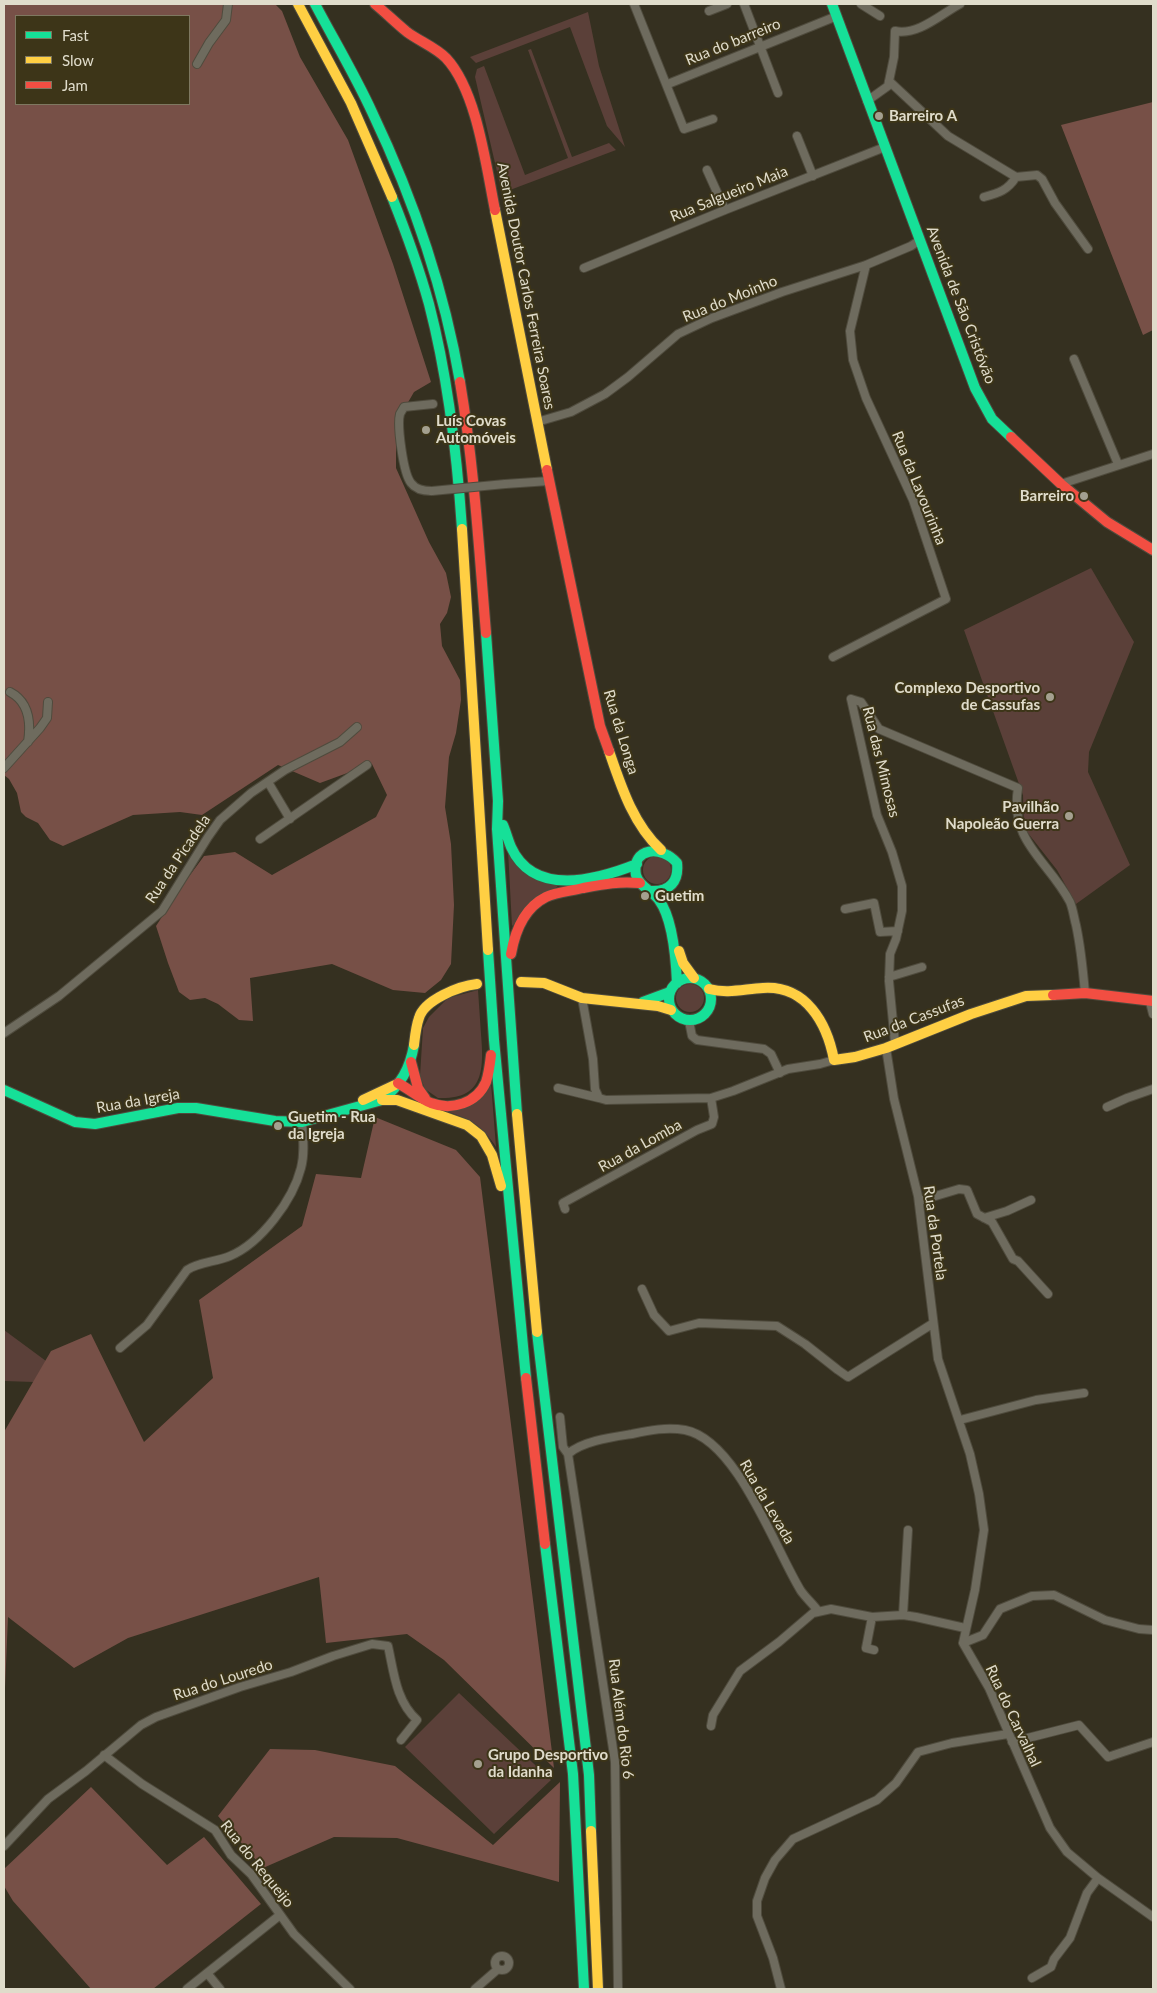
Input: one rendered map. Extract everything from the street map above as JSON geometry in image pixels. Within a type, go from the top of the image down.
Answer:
[{"type":"main road","points":[[298,4],[358,117],[388,189],[421,278],[437,340],[451,425],[460,502],[494,1040],[508,1206],[531,1426],[573,1774],[584,1989]]},
{"type":"main road","points":[[315,4],[372,111],[410,201],[436,274],[452,336],[467,423],[476,502],[498,801],[497,829],[520,1154],[539,1357],[589,1775],[598,1989]]},
{"type":"main road","name":"Avenida Doutor Carlos Ferreira Soares","points":[[376,4],[407,32],[444,57],[457,74],[468,95],[482,145],[576,614]]},
{"type":"main road","name":"Avenida de São Cristóvão","points":[[832,4],[975,388],[992,420],[1061,484],[1107,522],[1153,550]]},
{"type":"main road","name":"Rua da Longa","points":[[576,614],[600,726],[620,782],[646,836],[660,850],[668,852],[677,863],[677,878],[668,889],[668,904],[681,958],[694,978],[705,984],[709,990]]},
{"type":"main road","points":[[498,801],[506,839],[519,861],[535,875],[558,880],[580,880],[617,873],[637,864],[644,854],[649,851],[660,850]]},
{"type":"main road","name":"Rua da Longa","points":[[641,828],[644,854]]},
{"type":"main road","points":[[637,864],[637,877],[640,883],[660,900],[664,911],[676,964],[677,983]]},
{"type":"main road","points":[[507,974],[513,938],[518,926],[524,916],[538,901],[559,892],[610,882],[640,883]]},
{"type":"main road","points":[[650,891],[663,892],[668,889]]},
{"type":"main road","points":[[694,978],[688,978],[677,983],[670,992],[669,1004],[676,1015],[688,1021],[700,1018],[708,1011],[710,1006],[709,990],[728,993],[765,988],[780,989],[792,993],[812,1008],[827,1031],[834,1060]]},
{"type":"main road","points":[[522,982],[544,983],[582,998],[658,1006],[672,1010]]},
{"type":"main road","points":[[382,1100],[392,1092],[405,1075],[411,1062],[419,1016],[440,996],[451,990],[478,984]]},
{"type":"main road","points":[[634,1004],[670,992]]},
{"type":"main road","points":[[710,1006],[728,993]]},
{"type":"main road","name":"Rua da Cassufas","points":[[834,1060],[890,1046],[971,1014],[1026,996],[1085,993],[1151,1002]]},
{"type":"main road","points":[[398,1083],[426,1100],[443,1107],[455,1106],[474,1099],[485,1083],[494,1040]]},
{"type":"main road","points":[[411,1062],[418,1088],[426,1100]]},
{"type":"main road","points":[[398,1083],[411,1102],[420,1109]]},
{"type":"main road","name":"Rua da Igreja","points":[[342,1111],[398,1083]]},
{"type":"main road","name":"Rua da Igreja","points":[[4,1090],[75,1122],[95,1124],[178,1108],[196,1108],[275,1121],[302,1122],[382,1100]]},
{"type":"main road","points":[[382,1100],[397,1100],[457,1120],[481,1136],[492,1155],[499,1183],[508,1206]]},
{"type":"street","points":[[197,64],[208,43],[226,20],[228,4]]},
{"type":"street","points":[[634,4],[668,84],[684,129],[713,119]]},
{"type":"street","points":[[709,11],[727,4]]},
{"type":"street","points":[[744,4],[778,93]]},
{"type":"street","points":[[861,4],[880,16]]},
{"type":"street","points":[[867,101],[888,86],[894,56],[895,31],[904,33],[918,29],[960,4]]},
{"type":"street","name":"Rua do barreiro","points":[[668,84],[760,45],[836,16]]},
{"type":"street","points":[[889,81],[948,136],[1016,177],[1037,175],[1088,249]]},
{"type":"street","points":[[797,136],[813,176]]},
{"type":"street","name":"Rua Salgueiro Maia","points":[[584,268],[885,147]]},
{"type":"street","points":[[707,170],[725,210]]},
{"type":"street","points":[[984,197],[1000,193],[1010,187],[1016,177]]},
{"type":"street","name":"Rua do Moinho","points":[[537,422],[571,412],[606,394],[678,334],[686,330],[712,318],[782,292],[866,265],[911,246],[920,240]]},
{"type":"street","name":"Rua da Lavourinha","points":[[833,657],[946,599],[913,500],[866,398],[853,360],[850,331],[866,265]]},
{"type":"street","points":[[1074,359],[1118,464]]},
{"type":"street","points":[[433,404],[404,407],[400,412],[404,466],[410,483],[421,490],[432,491],[549,481]]},
{"type":"street","points":[[1061,484],[1153,454]]},
{"type":"street","points":[[10,692],[17,696],[26,710],[31,724],[28,742]]},
{"type":"street","name":"Rua das Mimosas","points":[[890,1046],[890,954],[898,931],[902,911],[902,886],[878,815],[851,699],[861,702],[879,729],[1018,788],[1015,804],[1021,831],[1035,855],[1054,877],[1071,904],[1082,955],[1085,993]]},
{"type":"street","points":[[4,768],[47,718],[48,702]]},
{"type":"street","name":"Rua da Picadela","points":[[4,1033],[59,996],[162,911],[220,820],[251,793],[284,770],[340,742],[357,727]]},
{"type":"street","points":[[260,839],[331,788],[367,765]]},
{"type":"street","points":[[268,782],[290,819]]},
{"type":"street","points":[[845,909],[874,903],[880,932],[898,931]]},
{"type":"street","points":[[889,977],[922,967]]},
{"type":"street","points":[[582,998],[593,1059],[595,1090],[599,1098]]},
{"type":"street","points":[[1151,1002],[1153,1014]]},
{"type":"street","points":[[688,1021],[692,1036],[697,1040],[764,1048],[771,1054],[780,1073]]},
{"type":"street","name":"Rua da Portela","points":[[890,1046],[894,1099],[919,1201],[932,1324],[938,1359],[960,1420]]},
{"type":"street","name":"Rua da Cassufas","points":[[558,1088],[606,1100],[710,1098],[780,1073],[834,1060]]},
{"type":"street","points":[[1107,1107],[1153,1089]]},
{"type":"street","name":"Rua da Lomba","points":[[565,1209],[563,1203],[697,1130],[712,1124],[714,1117],[710,1098]]},
{"type":"street","points":[[120,1348],[147,1325],[186,1270],[193,1266],[212,1263],[232,1256],[258,1237],[278,1214],[301,1168],[304,1145],[302,1122]]},
{"type":"street","points":[[919,1201],[959,1189],[967,1190],[977,1214],[992,1222],[1013,1259],[1018,1261],[1048,1294]]},
{"type":"street","points":[[984,1218],[1007,1211],[1031,1200]]},
{"type":"street","points":[[642,1289],[654,1315],[669,1331],[699,1323],[777,1326],[848,1376],[932,1324]]},
{"type":"street","points":[[963,1644],[965,1628],[975,1590],[984,1530],[979,1494],[960,1420],[1036,1400],[1084,1393]]},
{"type":"street","points":[[560,1417],[563,1447],[568,1454]]},
{"type":"street","name":"Rua da Levada","points":[[568,1454],[574,1448],[612,1437],[659,1429],[686,1430],[705,1439],[726,1458],[744,1483],[802,1592],[818,1611]]},
{"type":"street","name":"Rua Além do Rio 6","points":[[568,1454],[615,1762],[618,1989]]},
{"type":"street","points":[[903,1615],[908,1530]]},
{"type":"street","points":[[963,1644],[983,1635],[1000,1609],[1032,1596],[1054,1594],[1105,1620],[1139,1629],[1153,1630]]},
{"type":"street","points":[[712,1726],[713,1715],[740,1672],[779,1642],[812,1613],[831,1609],[872,1617],[916,1616],[965,1628]]},
{"type":"street","points":[[872,1617],[866,1648],[874,1650]]},
{"type":"street","name":"Rua do Louredo","points":[[4,1846],[48,1800],[141,1725],[156,1717],[240,1687],[291,1672],[372,1644],[388,1646],[400,1699],[407,1711],[417,1720],[401,1740]]},
{"type":"street","name":"Rua do Carvalhal","points":[[963,1644],[989,1688],[1050,1828],[1067,1852],[1098,1878],[1153,1917]]},
{"type":"street","points":[[1012,1742],[1079,1725],[1108,1757],[1153,1742]]},
{"type":"street","points":[[781,1989],[773,1958],[757,1916],[757,1901],[765,1878],[775,1860],[793,1839],[877,1800],[896,1783],[918,1752],[1008,1734]]},
{"type":"street","name":"Rua do Requeijo","points":[[104,1755],[142,1784],[215,1830],[231,1854],[251,1874],[294,1934],[350,1989]]},
{"type":"street","points":[[1032,1978],[1051,1967],[1054,1959],[1070,1938],[1087,1893],[1098,1878]]},
{"type":"street","points":[[186,1989],[280,1915]]},
{"type":"street","points":[[475,1989],[496,1973],[498,1969]]},
{"type":"street","points":[[207,1973],[220,1989]]},
{"type":"shaded area","points":[[4,4],[275,4],[282,11],[300,57],[348,140],[393,264],[431,382],[414,392],[399,418],[396,441],[396,468],[429,542],[446,573],[451,597],[447,613],[440,624],[442,646],[460,680],[461,700],[456,733],[449,757],[445,807],[451,844],[454,905],[451,964],[441,980],[425,993],[393,990],[332,964],[250,978],[253,1021],[239,1020],[218,1004],[205,998],[190,1000],[179,992],[156,926],[204,856],[235,852],[272,875],[376,817],[387,795],[372,764],[320,783],[278,765],[202,815],[180,812],[133,815],[63,846],[50,840],[38,823],[21,812],[17,793],[9,779],[4,775]]},
{"type":"shaded area","points":[[588,12],[599,66],[625,147],[607,126],[570,27],[476,63],[470,57]]},
{"type":"shaded area","points":[[531,49],[572,157],[609,143],[616,150],[502,193],[475,77],[477,69],[484,66],[525,175],[568,158],[528,50]]},
{"type":"shaded area","points":[[1153,102],[1153,330],[1143,335],[1061,125]]},
{"type":"shaded area","name":"Complexo Desportivo de Cassufas","points":[[1091,568],[1134,642],[1089,752],[1088,772],[1130,865],[1076,904],[1057,870],[1024,828],[1023,795],[964,630]]},
{"type":"shaded area","points":[[508,850],[559,885],[512,926]]},
{"type":"shaded area","points":[[657,856],[667,860],[671,870],[667,880],[657,884],[647,880],[643,870],[647,860]]},
{"type":"shaded area","points":[[690,984],[700,988],[704,998],[700,1008],[690,1012],[680,1008],[676,998],[680,988]]},
{"type":"shaded area","points":[[478,990],[482,1059],[478,1080],[473,1088],[465,1094],[438,1098],[425,1089],[420,1076],[423,1028],[429,1017],[448,998]]},
{"type":"shaded area","points":[[491,1083],[496,1147],[486,1133],[475,1124],[446,1111]]},
{"type":"shaded area","points":[[375,1117],[456,1150],[480,1177],[554,1768],[444,1660],[407,1634],[326,1643],[319,1577],[128,1638],[74,1668],[8,1617],[4,1712],[4,1432],[51,1351],[91,1334],[144,1442],[213,1378],[199,1300],[302,1226],[316,1174],[361,1178]]},
{"type":"shaded area","points":[[4,1330],[46,1361],[34,1382],[4,1381]]},
{"type":"shaded area","name":"Grupo Desportivo da Idanha","points":[[459,1693],[551,1780],[494,1834],[405,1747]]},
{"type":"shaded area","points":[[270,1749],[315,1750],[395,1766],[493,1845],[560,1782],[559,1882],[397,1838],[334,1837],[263,1868],[218,1816]]},
{"type":"shaded area","points":[[91,1787],[167,1865],[204,1837],[261,1904],[153,1989],[91,1989],[13,1901],[4,1886],[4,1869]]},
{"type":"traffic: fast","points":[[315,4],[365,98],[387,144],[414,210],[436,278],[460,382]]},
{"type":"traffic: fast","points":[[832,4],[975,388],[992,419],[1011,437]]},
{"type":"traffic: fast","points":[[392,197],[421,277],[436,332],[451,416],[462,529]]},
{"type":"traffic: fast","points":[[486,633],[498,801],[497,829],[517,1114]]},
{"type":"traffic: fast","points":[[503,825],[511,847],[521,863],[535,873],[550,879],[568,881],[586,879],[637,864]]},
{"type":"traffic: fast","points":[[651,891],[663,890],[675,880],[677,863],[664,853],[649,852],[643,854],[638,859],[636,875],[640,883],[659,900],[668,918],[675,952],[677,983]]},
{"type":"traffic: fast","points":[[488,950],[494,1040],[526,1378]]},
{"type":"traffic: fast","points":[[694,978],[702,981],[708,987],[711,999],[708,1011],[702,1017],[686,1020],[678,1017],[672,1011],[669,995],[672,987],[678,981],[694,978]]},
{"type":"traffic: fast","points":[[643,1002],[670,992]]},
{"type":"traffic: fast","points":[[4,1090],[75,1122],[95,1124],[178,1108],[196,1108],[275,1121],[302,1122],[382,1100],[404,1076],[414,1045]]},
{"type":"traffic: fast","points":[[537,1332],[589,1775],[591,1831]]},
{"type":"traffic: fast","points":[[545,1544],[573,1774],[584,1989]]},
{"type":"traffic: slow","points":[[298,4],[351,103],[392,197]]},
{"type":"traffic: slow","points":[[495,210],[547,470]]},
{"type":"traffic: slow","points":[[462,529],[488,950]]},
{"type":"traffic: slow","points":[[609,751],[623,791],[635,816],[651,840],[661,850]]},
{"type":"traffic: slow","points":[[679,951],[683,963],[694,978]]},
{"type":"traffic: slow","points":[[521,982],[544,983],[582,998],[658,1006],[671,1010]]},
{"type":"traffic: slow","points":[[414,1045],[419,1018],[422,1011],[428,1005],[452,991],[477,984]]},
{"type":"traffic: slow","points":[[709,989],[729,991],[763,988],[778,989],[791,993],[803,1000],[820,1020],[831,1046],[834,1060],[855,1057],[886,1048],[971,1014],[1026,996],[1053,995]]},
{"type":"traffic: slow","points":[[363,1100],[395,1085]]},
{"type":"traffic: slow","points":[[382,1100],[397,1100],[467,1125],[481,1136],[492,1155],[501,1186]]},
{"type":"traffic: slow","points":[[517,1114],[537,1332]]},
{"type":"traffic: slow","points":[[591,1831],[598,1989]]},
{"type":"traffic: jam","points":[[375,4],[407,32],[442,54],[457,72],[473,109],[479,130],[495,210]]},
{"type":"traffic: jam","points":[[460,382],[473,476],[486,633]]},
{"type":"traffic: jam","points":[[1011,437],[1061,484],[1107,522],[1153,550]]},
{"type":"traffic: jam","points":[[547,470],[600,726],[609,751]]},
{"type":"traffic: jam","points":[[511,954],[515,937],[526,914],[546,897],[605,884],[640,883]]},
{"type":"traffic: jam","points":[[1053,995],[1085,993],[1153,1001]]},
{"type":"traffic: jam","points":[[398,1083],[431,1103],[447,1106],[463,1103],[477,1095],[482,1089],[487,1079],[491,1055]]},
{"type":"traffic: jam","points":[[411,1062],[418,1088],[425,1098]]},
{"type":"traffic: jam","points":[[526,1378],[545,1544]]},
{"type":"place","name":"Barreiro A","points":[[879,116]]},
{"type":"place","name":"Luís Covas Automóveis","points":[[426,430]]},
{"type":"place","name":"Barreiro","points":[[1084,496]]},
{"type":"place","name":"Complexo Desportivo de Cassufas","points":[[1050,697]]},
{"type":"place","name":"Pavilhão Napoleão Guerra","points":[[1069,816]]},
{"type":"place","name":"Guetim","points":[[645,896]]},
{"type":"place","name":"Guetim - Rua da Igreja","points":[[278,1126]]},
{"type":"place","name":"Grupo Desportivo da Idanha","points":[[478,1764]]}]
